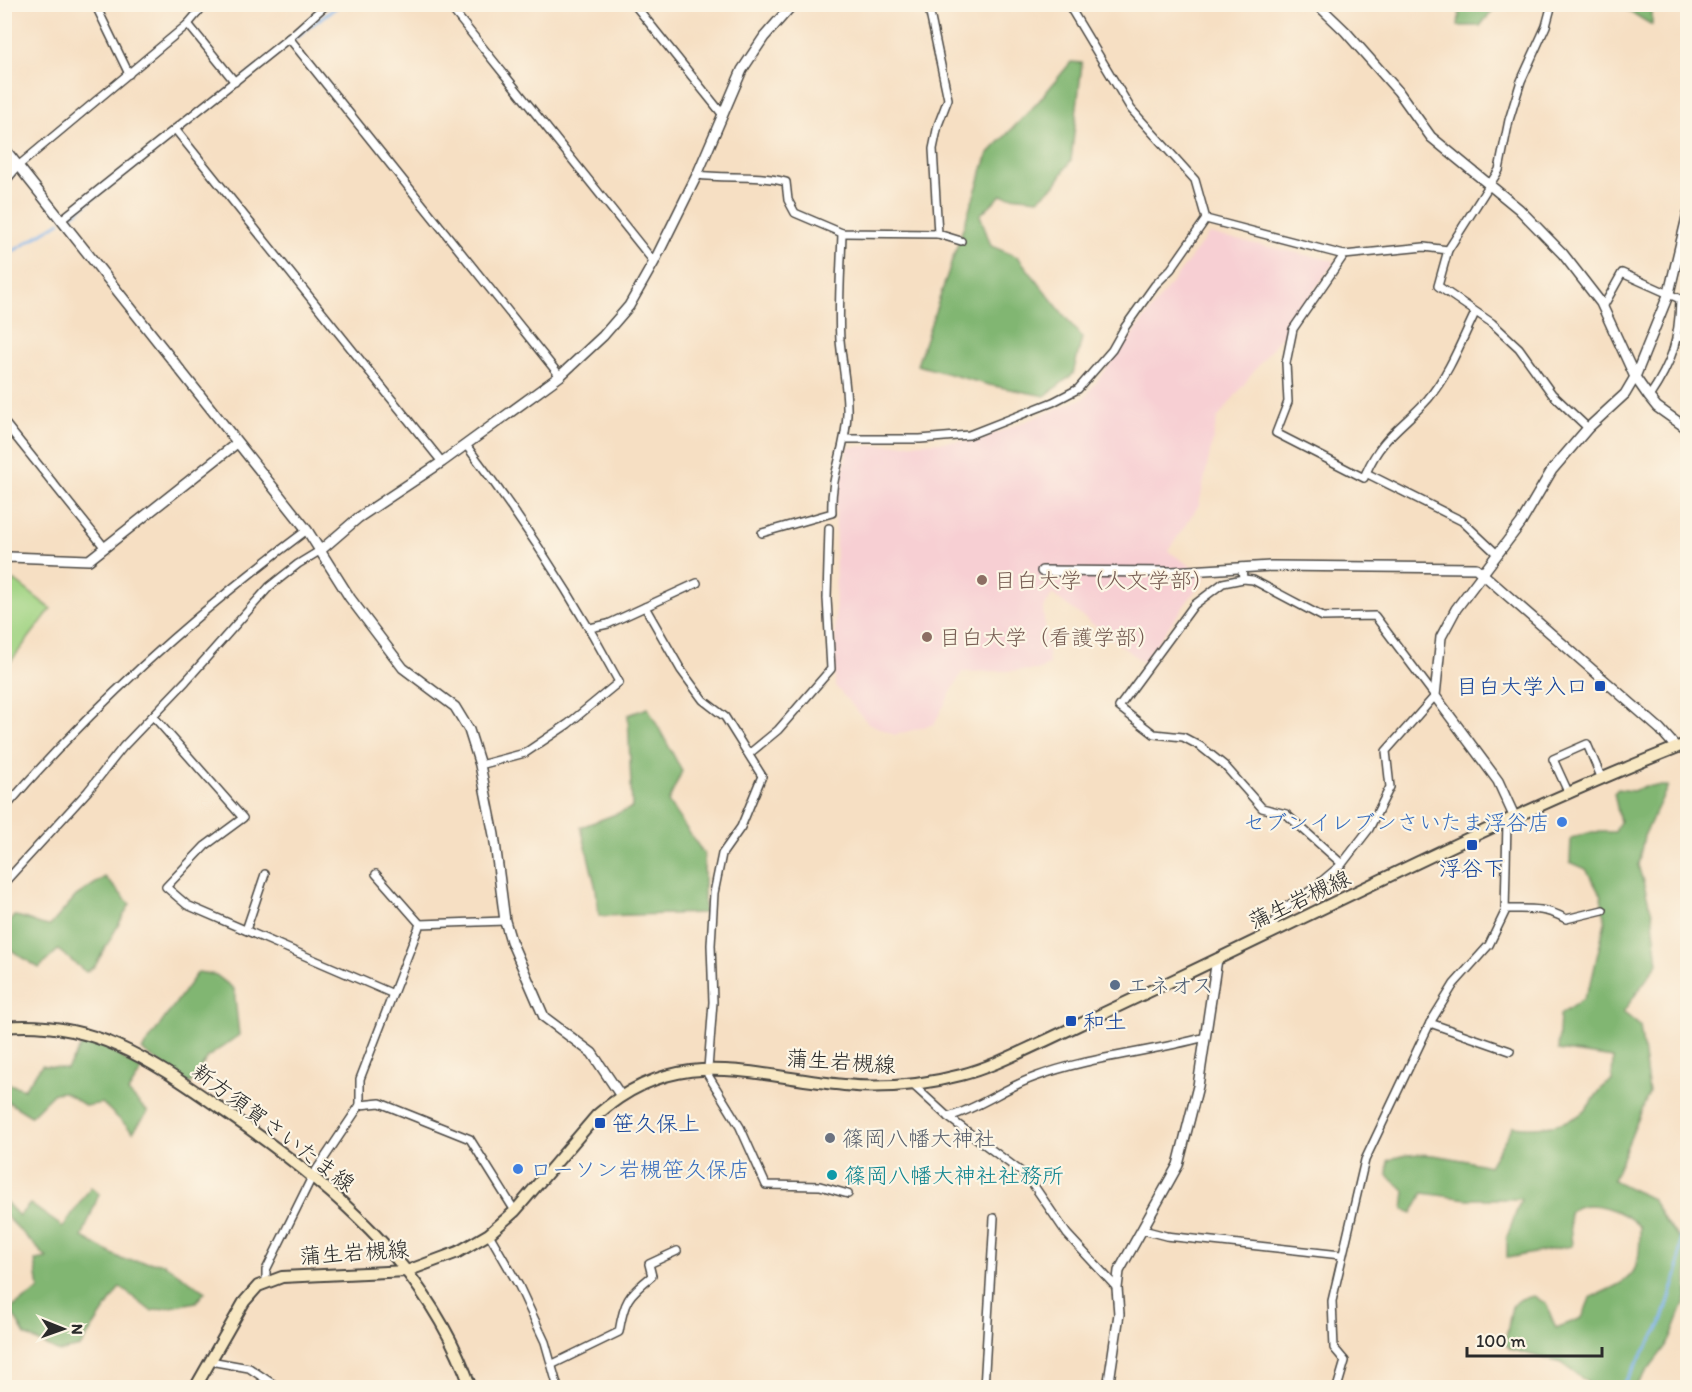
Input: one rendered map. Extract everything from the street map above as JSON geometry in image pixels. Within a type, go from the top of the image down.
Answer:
[{"type":"main road","name":"蒲生岩槻線","points":[[266,1281],[282,1277],[407,1272],[458,1252],[489,1234],[515,1211],[597,1115],[621,1096],[662,1076],[708,1069],[847,1085],[913,1085],[973,1072],[997,1063],[1511,819],[1688,743]]},
{"type":"main road","name":"新方須賀さいたま線","points":[[4,1027],[57,1027],[80,1031],[124,1047],[178,1079],[313,1175],[370,1227],[407,1272],[445,1332],[471,1388]]},
{"type":"main road","points":[[195,1388],[244,1302],[266,1281]]},
{"type":"street","points":[[95,4],[129,74]]},
{"type":"street","points":[[4,183],[18,166],[188,24],[205,4]]},
{"type":"street","points":[[62,220],[289,38],[327,4]]},
{"type":"street","points":[[448,4],[654,262]]},
{"type":"street","points":[[633,4],[723,115]]},
{"type":"street","points":[[4,883],[88,791],[123,747],[269,587],[298,564],[321,550],[358,518],[466,445],[584,357],[629,306],[654,262],[697,175],[742,70],[764,37],[793,4]]},
{"type":"street","points":[[928,4],[948,99],[938,125],[933,149],[938,234]]},
{"type":"street","points":[[1068,4],[1131,109],[1195,180],[1206,219]]},
{"type":"street","points":[[1317,4],[1345,31],[1398,91],[1431,137],[1532,220],[1563,254],[1603,307],[1635,377],[1649,397],[1657,407],[1688,429]]},
{"type":"street","points":[[1552,4],[1546,26],[1521,81],[1509,120],[1499,170],[1448,250],[1438,286],[1492,323],[1519,348],[1552,394],[1588,428]]},
{"type":"street","points":[[188,24],[235,82]]},
{"type":"street","points":[[289,38],[560,376]]},
{"type":"street","points":[[176,129],[442,462]]},
{"type":"street","points":[[4,148],[307,530],[350,598],[403,668],[455,707],[469,730],[480,765],[498,857],[505,921],[514,949],[544,1017],[592,1053],[621,1096]]},
{"type":"street","points":[[4,169],[18,166]]},
{"type":"street","points":[[697,175],[723,178],[749,176],[786,182],[788,200],[795,213],[842,233],[938,234],[961,241]]},
{"type":"street","points":[[1265,936],[1282,909],[1310,891],[1342,864],[1369,829],[1390,787],[1386,751],[1434,696],[1441,637],[1456,609],[1521,523],[1552,470],[1588,428],[1625,394],[1635,377],[1669,293],[1688,213]]},
{"type":"street","points":[[1206,219],[1344,255],[1424,247],[1448,250]]},
{"type":"street","points":[[846,439],[920,439],[969,435],[1078,389],[1112,350],[1125,327],[1155,285],[1171,270],[1206,219]]},
{"type":"street","points":[[762,532],[832,513],[831,489],[836,466],[846,439],[846,382],[840,338],[842,233]]},
{"type":"street","points":[[1344,255],[1293,329],[1286,363],[1287,402],[1276,433],[1364,478],[1384,440],[1427,399],[1446,374],[1475,313]]},
{"type":"street","points":[[1603,307],[1622,273],[1680,299],[1678,337],[1666,370],[1649,397]]},
{"type":"street","points":[[1678,337],[1688,339]]},
{"type":"street","points":[[4,422],[105,548]]},
{"type":"street","points":[[4,560],[9,557],[89,560],[237,442]]},
{"type":"street","points":[[466,445],[518,514],[590,628],[619,682],[568,724],[525,753],[480,765]]},
{"type":"street","points":[[1366,473],[1462,521],[1497,554]]},
{"type":"street","points":[[750,753],[778,730],[831,669],[827,598],[829,528]]},
{"type":"street","points":[[4,809],[97,708],[206,610],[307,530]]},
{"type":"street","points":[[1242,567],[1243,579]]},
{"type":"street","points":[[1042,572],[1180,571],[1242,567],[1467,567],[1483,572],[1660,729],[1676,747]]},
{"type":"street","points":[[1337,1388],[1345,1361],[1334,1348],[1331,1312],[1341,1255],[1365,1160],[1430,1023],[1454,984],[1489,945],[1505,909],[1511,819],[1498,781],[1375,616],[1323,617],[1252,580],[1243,579],[1223,584],[1194,604],[1119,707],[1154,734],[1183,737],[1200,746],[1225,766],[1262,808],[1286,814],[1342,864]]},
{"type":"street","points":[[590,628],[645,608],[697,583]]},
{"type":"street","points":[[645,608],[681,670],[703,700],[725,717],[750,753],[762,776],[741,827],[722,854],[714,893],[711,945],[713,1002],[708,1075],[740,1127],[766,1185],[820,1186],[848,1194]]},
{"type":"street","points":[[153,716],[243,818],[205,846],[166,887],[187,905],[391,993]]},
{"type":"street","points":[[1569,794],[1553,759],[1570,751],[1587,744],[1602,779]]},
{"type":"street","points":[[246,930],[265,874]]},
{"type":"street","points":[[376,874],[420,924]]},
{"type":"street","points":[[1505,909],[1541,908],[1552,910],[1566,920],[1603,910]]},
{"type":"street","points":[[420,924],[505,921]]},
{"type":"street","points":[[266,1281],[266,1270],[313,1175],[360,1105],[360,1079],[391,993],[420,924]]},
{"type":"street","points":[[1108,1388],[1119,1314],[1117,1288],[1119,1271],[1178,1165],[1190,1126],[1217,959]]},
{"type":"street","points":[[1430,1023],[1510,1051]]},
{"type":"street","points":[[948,1117],[972,1110],[1034,1077],[1058,1069],[1205,1037]]},
{"type":"street","points":[[913,1085],[948,1117],[1028,1177],[1067,1234],[1117,1288]]},
{"type":"street","points":[[360,1105],[380,1103],[470,1139],[515,1211]]},
{"type":"street","points":[[984,1388],[994,1218]]},
{"type":"street","points":[[1143,1230],[1166,1236],[1341,1255]]},
{"type":"street","points":[[489,1234],[519,1286],[553,1364],[558,1388]]},
{"type":"street","points":[[553,1364],[619,1332],[623,1308],[630,1294],[652,1276],[650,1264],[677,1251]]},
{"type":"street","points":[[210,1361],[249,1368],[279,1388]]},
{"type":"shaded area","points":[[1209,234],[1335,261],[1290,325],[1217,419],[1199,505],[1168,551],[1206,576],[1143,662],[1052,594],[1043,610],[1049,664],[1040,670],[962,672],[934,724],[895,735],[868,723],[835,686],[836,501],[848,447],[978,440],[1084,398]]},
{"type":"green space","points":[[1460,4],[1497,5],[1480,26],[1458,26]]},
{"type":"green space","points":[[1652,5],[1652,25],[1620,6]]},
{"type":"green space","points":[[1071,62],[1082,63],[1071,160],[1055,185],[1038,199],[1001,195],[980,215],[991,246],[1018,257],[1082,338],[1073,374],[1045,396],[989,385],[917,365],[988,154],[1038,102]]},
{"type":"green space","points":[[14,580],[51,609],[5,669],[5,592]]},
{"type":"green space","points":[[648,708],[682,771],[668,802],[704,854],[704,913],[599,916],[596,889],[581,827],[632,808],[628,715]]},
{"type":"green space","points":[[1645,786],[1668,786],[1644,836],[1638,865],[1652,913],[1658,963],[1623,1012],[1640,1026],[1649,1093],[1613,1180],[1652,1199],[1666,1223],[1684,1244],[1687,1263],[1687,1296],[1669,1342],[1635,1387],[1594,1387],[1561,1363],[1510,1349],[1505,1343],[1512,1306],[1521,1299],[1534,1296],[1546,1304],[1556,1328],[1582,1318],[1590,1298],[1616,1286],[1632,1274],[1638,1257],[1640,1227],[1616,1211],[1595,1205],[1577,1207],[1569,1212],[1572,1246],[1507,1258],[1507,1237],[1521,1199],[1467,1199],[1423,1193],[1412,1213],[1403,1209],[1405,1191],[1387,1175],[1388,1161],[1398,1157],[1424,1154],[1489,1166],[1513,1126],[1540,1127],[1569,1120],[1584,1111],[1600,1091],[1612,1081],[1613,1058],[1558,1050],[1560,1015],[1583,999],[1591,983],[1605,922],[1601,896],[1586,869],[1570,862],[1571,838],[1592,832],[1615,832],[1620,822],[1614,793],[1618,789],[1633,791]]},
{"type":"green space","points":[[105,877],[130,904],[95,966],[86,972],[58,950],[39,968],[5,946],[5,927],[14,916],[50,926],[76,896]]},
{"type":"green space","points":[[198,972],[216,975],[234,989],[239,1035],[208,1057],[190,1084],[142,1050]]},
{"type":"green space","points":[[87,1036],[142,1070],[128,1092],[148,1112],[133,1132],[102,1103],[86,1106],[64,1092],[54,1093],[31,1116],[5,1100],[4,1082],[24,1089],[42,1065],[67,1069]]},
{"type":"green space","points":[[91,1187],[99,1194],[82,1237],[123,1260],[163,1263],[205,1292],[196,1302],[151,1311],[120,1287],[80,1347],[59,1352],[25,1335],[10,1309],[39,1290],[35,1260],[47,1258],[5,1215],[5,1201],[19,1216],[30,1204],[63,1227]]},
{"type":"waterway","points":[[71,216],[341,4]]},
{"type":"waterway","points":[[4,257],[60,222]]},
{"type":"waterway","points":[[1621,1388],[1661,1325],[1678,1272],[1681,1235],[1688,1231]]},
{"type":"place","name":"目白大学（人文学部）","points":[[982,580]]},
{"type":"place","name":"目白大学（看護学部）","points":[[927,637]]},
{"type":"place","name":"目白大学入口","points":[[1600,686]]},
{"type":"place","name":"セブンイレブンさいたま浮谷店","points":[[1562,822]]},
{"type":"place","name":"浮谷下","points":[[1472,845]]},
{"type":"place","name":"エネオス","points":[[1115,985]]},
{"type":"place","name":"和土","points":[[1071,1021]]},
{"type":"place","name":"笹久保上","points":[[600,1123]]},
{"type":"place","name":"篠岡八幡大神社","points":[[830,1138]]},
{"type":"place","name":"ローソン岩槻笹久保店","points":[[518,1169]]},
{"type":"place","name":"篠岡八幡大神社社務所","points":[[832,1175]]}]
